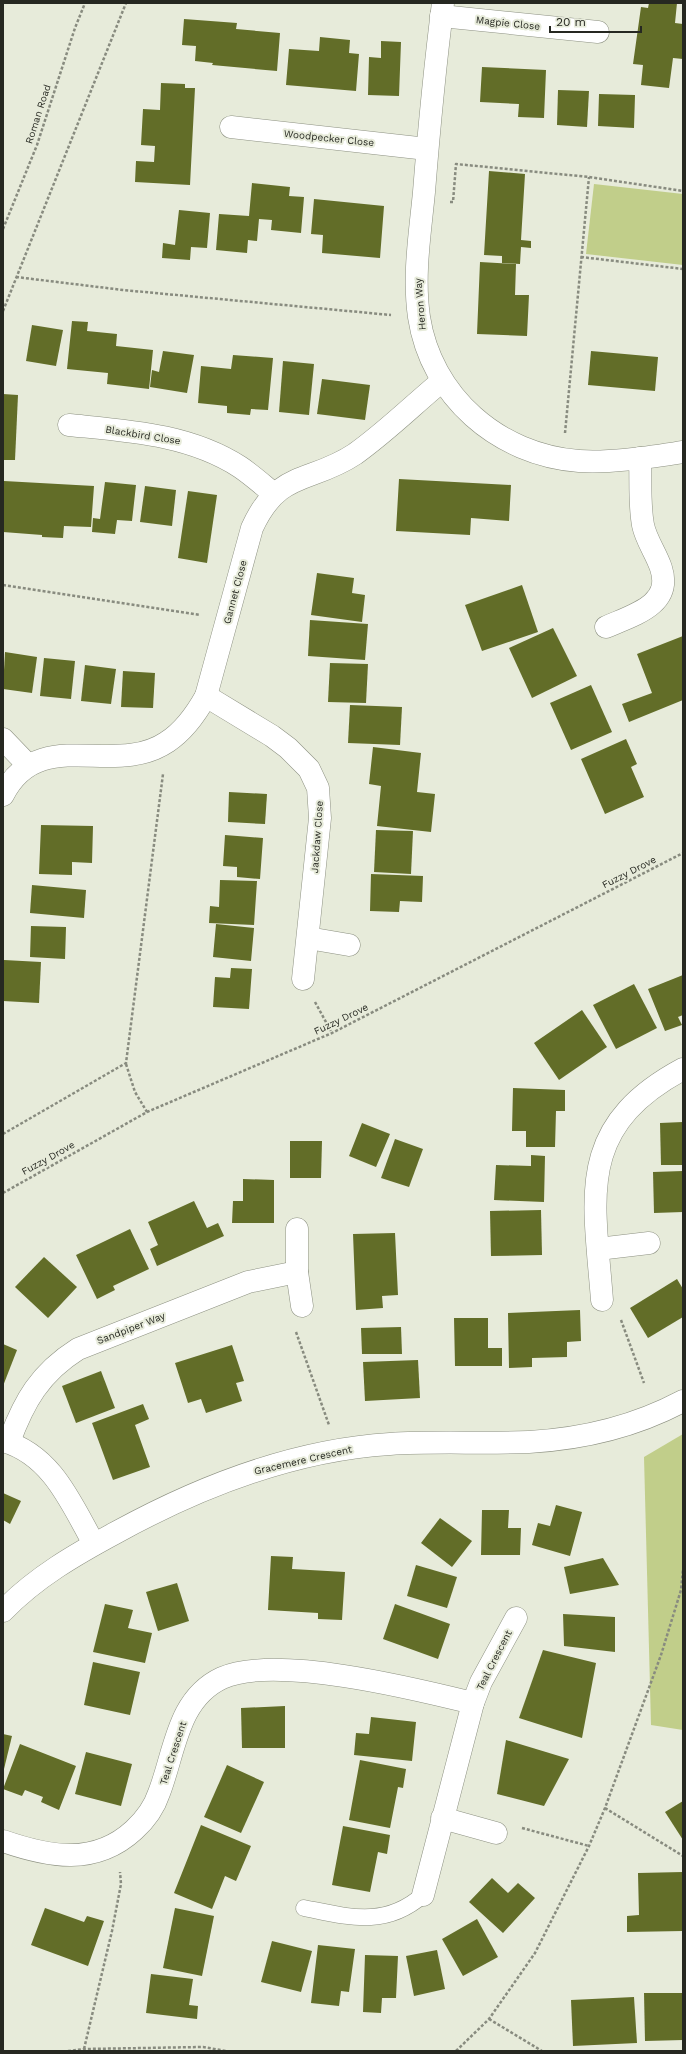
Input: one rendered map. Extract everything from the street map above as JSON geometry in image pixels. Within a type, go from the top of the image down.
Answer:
[{"type":"street","name":"Magpie Close","points":[[442,10],[598,32]]},
{"type":"street","name":"Heron Way","points":[[442,10],[427,149],[417,267],[419,315],[427,349],[442,381],[464,408],[494,433],[524,448],[562,459],[599,462],[683,452]]},
{"type":"street","name":"Woodpecker Close","points":[[231,127],[427,149]]},
{"type":"street","name":"Gannet Close","points":[[3,795],[12,781],[28,765],[50,757],[62,755],[119,755],[140,753],[167,742],[190,721],[206,696],[252,528],[264,505],[274,494],[292,482],[326,469],[354,454],[442,381]]},
{"type":"street","name":"Blackbird Close","points":[[69,425],[142,433],[190,443],[240,467],[274,494]]},
{"type":"street","points":[[606,627],[642,610],[656,601],[662,593],[663,585],[661,568],[643,526],[640,458]]},
{"type":"street","name":"Jackdaw Close","points":[[206,696],[272,736],[301,760],[314,778],[320,800],[320,818],[308,938],[302,979]]},
{"type":"street","points":[[3,739],[28,765]]},
{"type":"street","points":[[308,938],[349,945]]},
{"type":"street","points":[[602,1300],[595,1204],[596,1181],[606,1143],[615,1126],[646,1092],[683,1069]]},
{"type":"street","points":[[297,1229],[297,1272],[302,1306]]},
{"type":"street","points":[[598,1249],[649,1243]]},
{"type":"street","name":"Sandpiper Way","points":[[94,1544],[54,1474],[43,1462],[30,1452],[6,1442],[27,1399],[48,1372],[62,1359],[78,1349],[248,1282],[297,1272]]},
{"type":"street","name":"Gracemere Crescent","points":[[3,1611],[36,1582],[94,1544],[147,1515],[226,1480],[260,1469],[337,1450],[390,1444],[522,1442],[564,1438],[636,1422],[657,1414],[683,1401]]},
{"type":"street","name":"Teal Crescent","points":[[423,1895],[473,1703],[481,1682],[516,1618]]},
{"type":"street","name":"Teal Crescent","points":[[3,1841],[37,1852],[66,1855],[98,1852],[119,1842],[143,1821],[151,1810],[159,1794],[181,1721],[190,1707],[209,1685],[223,1678],[256,1671],[278,1670],[318,1674],[418,1689],[473,1703]]},
{"type":"street","points":[[442,1818],[496,1833]]},
{"type":"lane","points":[[304,1908],[350,1917],[376,1917],[398,1912],[411,1906],[423,1895]]},
{"type":"path","name":"Roman Road","points":[[3,229],[37,145],[75,28],[85,3]]},
{"type":"path","points":[[3,311],[126,3]]},
{"type":"path","points":[[423,200],[453,202],[456,164],[589,177],[683,191]]},
{"type":"path","points":[[562,459],[589,177]]},
{"type":"path","points":[[581,257],[683,269]]},
{"type":"path","points":[[16,277],[123,290],[384,315],[419,315]]},
{"type":"path","points":[[3,585],[228,619]]},
{"type":"path","points":[[147,1112],[135,1092],[126,1063],[167,742]]},
{"type":"path","name":"Fuzzy Drove","points":[[3,1193],[147,1112],[332,1033],[683,853]]},
{"type":"path","points":[[302,979],[332,1033]]},
{"type":"path","points":[[3,1134],[126,1063]]},
{"type":"path","points":[[602,1300],[618,1312],[644,1383]]},
{"type":"path","points":[[302,1306],[292,1322],[319,1395],[337,1450]]},
{"type":"path","points":[[456,2051],[489,2019],[535,1953],[589,1846],[605,1808],[661,1655],[681,1590],[683,1569]]},
{"type":"path","points":[[605,1808],[683,1856]]},
{"type":"path","points":[[496,1833],[515,1826],[589,1846]]},
{"type":"path","points":[[84,2049],[112,1931],[121,1884],[119,1842]]},
{"type":"path","points":[[489,2019],[542,2051]]},
{"type":"path","points":[[68,2051],[84,2049],[203,2047],[226,2051]]},
{"type":"green space","points":[[594,184],[683,194],[683,265],[586,254]]},
{"type":"green space","points":[[683,1434],[683,1730],[651,1725],[644,1457]]},
{"type":"building","points":[[649,3],[677,3],[675,23],[683,24],[683,59],[673,58],[669,88],[641,85],[643,65],[633,64],[641,7],[648,8]]},
{"type":"building","points":[[184,19],[237,23],[236,29],[280,33],[277,71],[212,65],[213,63],[195,61],[196,46],[182,45]]},
{"type":"building","points":[[320,37],[350,40],[349,53],[359,54],[356,91],[286,85],[289,49],[319,51]]},
{"type":"building","points":[[381,41],[401,42],[399,96],[368,95],[369,57],[381,58]]},
{"type":"building","points":[[482,67],[546,70],[544,118],[518,117],[519,104],[480,102]]},
{"type":"building","points":[[161,83],[185,84],[185,88],[195,88],[190,185],[135,182],[136,161],[154,162],[155,146],[141,145],[143,109],[160,110]]},
{"type":"building","points":[[558,90],[589,91],[587,127],[557,125]]},
{"type":"building","points":[[599,94],[635,95],[634,128],[598,126]]},
{"type":"building","points":[[489,171],[525,174],[521,240],[531,241],[531,248],[521,247],[520,264],[502,263],[502,256],[484,255]]},
{"type":"building","points":[[252,183],[290,187],[289,196],[304,197],[301,233],[271,230],[272,220],[259,219],[257,241],[248,240],[247,253],[216,250],[219,214],[249,216]]},
{"type":"building","points":[[314,199],[384,206],[380,258],[322,253],[323,235],[311,234]]},
{"type":"building","points":[[179,210],[210,213],[207,248],[191,247],[190,260],[162,258],[163,243],[175,245]]},
{"type":"building","points":[[480,262],[516,264],[515,295],[529,295],[527,336],[477,334]]},
{"type":"building","points":[[72,321],[88,322],[87,331],[117,334],[116,346],[153,350],[149,389],[107,384],[108,373],[67,369]]},
{"type":"building","points":[[32,325],[63,330],[56,366],[26,361]]},
{"type":"building","points":[[163,351],[194,355],[187,393],[150,387],[152,370],[159,372]]},
{"type":"building","points":[[591,351],[658,357],[655,391],[588,385]]},
{"type":"building","points":[[233,355],[273,358],[268,410],[251,409],[250,415],[227,413],[227,406],[198,403],[201,366],[231,369]]},
{"type":"building","points":[[283,361],[314,364],[309,415],[279,412]]},
{"type":"building","points":[[322,379],[370,385],[365,420],[317,414]]},
{"type":"building","points":[[3,394],[18,395],[15,460],[3,460]]},
{"type":"building","points":[[399,479],[511,485],[509,521],[471,518],[470,535],[396,531]]},
{"type":"building","points":[[4,481],[94,486],[91,527],[64,526],[63,538],[3,532]]},
{"type":"building","points":[[105,482],[136,485],[132,521],[117,520],[115,534],[92,532],[93,518],[100,519]]},
{"type":"building","points":[[145,486],[176,490],[172,526],[140,522]]},
{"type":"building","points":[[188,491],[217,495],[207,563],[178,558]]},
{"type":"building","points":[[317,573],[354,578],[352,593],[365,595],[362,622],[311,615]]},
{"type":"building","points":[[522,585],[538,632],[482,651],[465,605]]},
{"type":"building","points":[[310,620],[368,624],[365,660],[308,656]]},
{"type":"building","points":[[553,628],[577,676],[532,698],[509,648]]},
{"type":"building","points":[[683,636],[683,700],[629,722],[622,704],[652,693],[637,654]]},
{"type":"building","points":[[5,652],[37,657],[32,693],[3,689]]},
{"type":"building","points":[[44,658],[75,661],[71,699],[40,696]]},
{"type":"building","points":[[330,663],[368,664],[366,703],[328,702]]},
{"type":"building","points":[[85,665],[116,669],[111,704],[81,701]]},
{"type":"building","points":[[123,671],[155,673],[153,708],[121,707]]},
{"type":"building","points":[[591,685],[612,732],[571,750],[550,703]]},
{"type":"building","points":[[350,705],[402,707],[400,745],[348,743]]},
{"type":"building","points":[[626,739],[637,764],[631,767],[644,797],[605,814],[581,759]]},
{"type":"building","points":[[373,747],[421,753],[417,792],[435,794],[431,832],[377,826],[381,786],[369,784]]},
{"type":"building","points":[[229,792],[267,794],[265,824],[228,822]]},
{"type":"building","points":[[41,825],[93,826],[92,863],[72,862],[72,875],[39,874]]},
{"type":"building","points":[[376,830],[413,831],[411,874],[374,872]]},
{"type":"building","points":[[225,835],[263,838],[260,879],[237,877],[237,867],[223,866]]},
{"type":"building","points":[[371,874],[423,876],[422,902],[400,901],[399,912],[370,911]]},
{"type":"building","points":[[220,880],[257,881],[254,925],[209,923],[210,906],[219,907]]},
{"type":"building","points":[[32,885],[86,890],[84,918],[30,913]]},
{"type":"building","points":[[216,924],[254,928],[251,961],[213,957]]},
{"type":"building","points":[[31,926],[66,927],[65,959],[30,957]]},
{"type":"building","points":[[4,960],[41,962],[39,1003],[3,1001]]},
{"type":"building","points":[[231,968],[252,969],[249,1009],[213,1007],[215,977],[230,978]]},
{"type":"building","points":[[683,975],[683,1015],[678,1017],[682,1025],[665,1031],[648,989]]},
{"type":"building","points":[[634,984],[657,1028],[616,1049],[593,1005]]},
{"type":"building","points":[[582,1010],[607,1047],[559,1080],[534,1043]]},
{"type":"building","points":[[513,1088],[565,1090],[565,1111],[556,1111],[555,1147],[526,1147],[526,1131],[512,1131]]},
{"type":"building","points":[[683,1122],[683,1165],[661,1165],[660,1123]]},
{"type":"building","points":[[362,1123],[390,1134],[376,1167],[349,1156]]},
{"type":"building","points":[[395,1139],[423,1149],[409,1187],[381,1178]]},
{"type":"building","points":[[290,1141],[322,1141],[321,1178],[290,1178]]},
{"type":"building","points":[[531,1155],[545,1156],[544,1202],[494,1200],[496,1165],[531,1166]]},
{"type":"building","points":[[683,1171],[683,1212],[654,1213],[653,1172]]},
{"type":"building","points":[[243,1179],[274,1180],[274,1223],[232,1223],[233,1201],[243,1201]]},
{"type":"building","points":[[194,1201],[207,1228],[218,1223],[224,1236],[157,1266],[150,1249],[158,1245],[148,1222]]},
{"type":"building","points":[[541,1210],[542,1255],[491,1256],[490,1211]]},
{"type":"building","points":[[130,1229],[149,1269],[113,1286],[115,1290],[97,1299],[76,1255]]},
{"type":"building","points":[[395,1233],[398,1295],[382,1296],[383,1308],[356,1310],[353,1234]]},
{"type":"building","points":[[44,1257],[77,1287],[48,1318],[15,1287]]},
{"type":"building","points":[[677,1279],[683,1289],[683,1317],[648,1338],[630,1308]]},
{"type":"building","points":[[580,1310],[581,1341],[567,1342],[567,1357],[532,1358],[532,1367],[509,1368],[508,1313]]},
{"type":"building","points":[[454,1318],[488,1318],[488,1348],[502,1348],[502,1366],[455,1366]]},
{"type":"building","points":[[401,1327],[402,1354],[362,1354],[361,1328]]},
{"type":"building","points":[[3,1344],[17,1350],[3,1386]]},
{"type":"building","points":[[232,1345],[244,1381],[236,1383],[242,1401],[206,1413],[201,1399],[188,1403],[175,1363]]},
{"type":"building","points":[[418,1360],[420,1398],[365,1401],[363,1362]]},
{"type":"building","points":[[101,1371],[115,1408],[76,1423],[62,1386]]},
{"type":"building","points":[[143,1404],[149,1419],[135,1425],[150,1467],[113,1480],[92,1423]]},
{"type":"building","points":[[3,1493],[21,1501],[10,1524],[3,1520]]},
{"type":"building","points":[[556,1505],[582,1512],[570,1556],[532,1545],[538,1523],[550,1526]]},
{"type":"building","points":[[482,1510],[509,1510],[508,1528],[521,1528],[520,1555],[481,1555]]},
{"type":"building","points":[[440,1518],[472,1541],[452,1567],[421,1543]]},
{"type":"building","points":[[271,1556],[293,1557],[292,1569],[345,1572],[342,1620],[318,1619],[318,1613],[268,1610]]},
{"type":"building","points":[[603,1558],[619,1585],[570,1594],[564,1567]]},
{"type":"building","points":[[416,1565],[457,1577],[447,1608],[407,1596]]},
{"type":"building","points":[[177,1583],[189,1621],[158,1631],[146,1592]]},
{"type":"building","points":[[105,1604],[133,1610],[128,1628],[152,1633],[145,1663],[93,1652]]},
{"type":"building","points":[[395,1604],[450,1624],[438,1659],[383,1639]]},
{"type":"building","points":[[563,1614],[615,1617],[615,1652],[564,1646]]},
{"type":"building","points":[[543,1650],[596,1663],[582,1738],[519,1718]]},
{"type":"building","points":[[93,1662],[140,1672],[130,1715],[84,1705]]},
{"type":"building","points":[[285,1706],[285,1748],[242,1748],[241,1708]]},
{"type":"building","points":[[371,1717],[416,1722],[412,1761],[354,1755],[356,1733],[369,1734]]},
{"type":"building","points":[[3,1734],[12,1736],[4,1769],[3,1769]]},
{"type":"building","points":[[506,1740],[569,1759],[544,1806],[497,1794]]},
{"type":"building","points":[[20,1744],[76,1766],[59,1810],[41,1802],[43,1797],[25,1790],[22,1796],[3,1789]]},
{"type":"building","points":[[86,1752],[132,1764],[121,1806],[75,1794]]},
{"type":"building","points":[[360,1760],[406,1769],[403,1788],[398,1787],[390,1828],[349,1820]]},
{"type":"building","points":[[227,1765],[264,1782],[241,1833],[204,1817]]},
{"type":"building","points":[[683,1801],[683,1840],[665,1812]]},
{"type":"building","points":[[201,1825],[251,1846],[236,1881],[225,1876],[212,1909],[174,1893]]},
{"type":"building","points":[[343,1826],[390,1835],[387,1854],[378,1852],[370,1892],[332,1885]]},
{"type":"building","points":[[683,1872],[683,1931],[627,1932],[627,1916],[639,1915],[638,1873]]},
{"type":"building","points":[[492,1878],[508,1893],[518,1883],[535,1898],[503,1933],[469,1902]]},
{"type":"building","points":[[45,1908],[84,1922],[87,1916],[104,1921],[88,1966],[31,1945]]},
{"type":"building","points":[[175,1908],[214,1916],[202,1976],[163,1968]]},
{"type":"building","points":[[477,1919],[498,1957],[463,1976],[442,1939]]},
{"type":"building","points":[[272,1941],[312,1951],[301,1992],[261,1982]]},
{"type":"building","points":[[318,1945],[355,1949],[349,1992],[341,1991],[339,2006],[311,2003]]},
{"type":"building","points":[[437,1950],[445,1989],[414,1996],[406,1956]]},
{"type":"building","points":[[365,1955],[398,1956],[396,1998],[382,1998],[381,2013],[363,2012]]},
{"type":"building","points":[[151,1974],[193,1979],[189,2005],[198,2006],[197,2019],[146,2013]]},
{"type":"building","points":[[644,1993],[683,1993],[683,2040],[645,2041]]},
{"type":"building","points":[[634,1997],[637,2043],[573,2046],[571,2000]]}]
